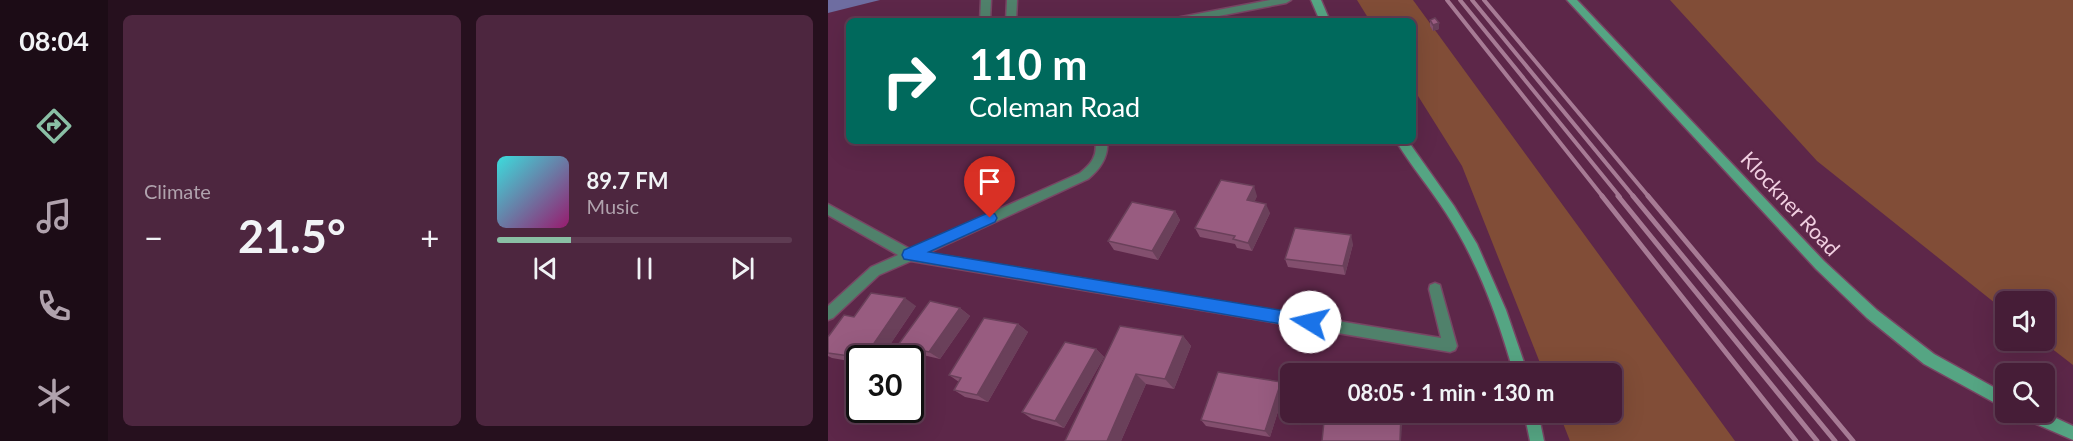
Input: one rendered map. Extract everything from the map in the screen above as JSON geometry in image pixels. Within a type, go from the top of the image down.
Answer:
[{"type":"main road","points":[[1316,0],[1324,18]]},
{"type":"main road","name":"Klockner Road","points":[[1572,0],[1820,266],[1872,314],[1929,359],[1995,396]]},
{"type":"main road","points":[[1404,144],[1450,210],[1474,253],[1498,307],[1517,363]]},
{"type":"main road","points":[[1533,423],[1537,441]]},
{"type":"main road","points":[[2050,423],[2073,433]]},
{"type":"street","points":[[985,18],[986,0]]},
{"type":"street","points":[[1011,18],[1012,0]]},
{"type":"street","points":[[1192,18],[1286,0]]},
{"type":"street","points":[[828,314],[876,271],[1084,176],[1099,161],[1103,149],[1102,144]]},
{"type":"street","points":[[828,209],[909,255],[1450,345],[1435,289]]},
{"type":"shaded area","points":[[1357,0],[1413,0],[1735,441],[1570,441],[1563,423],[1622,423],[1622,363],[1540,363],[1462,166],[1416,93],[1416,18],[1368,18]]},
{"type":"shaded area","points":[[1670,0],[2073,0],[2073,365],[2055,351],[2055,291],[1995,291],[1995,303],[1817,161]]},
{"type":"water","points":[[828,0],[880,0],[828,13]]},
{"type":"building","points":[[1435,18],[1439,23],[1433,25],[1430,20]]},
{"type":"building","points":[[1221,180],[1254,186],[1247,200],[1266,204],[1248,243],[1233,239],[1235,236],[1195,228]]},
{"type":"building","points":[[1132,202],[1175,211],[1152,251],[1108,241]]},
{"type":"building","points":[[1295,228],[1351,235],[1343,266],[1285,259]]},
{"type":"building","points":[[871,293],[905,298],[873,345],[846,345],[846,356],[828,353],[828,337],[844,315],[854,317]]},
{"type":"building","points":[[930,301],[960,308],[929,352],[924,351],[924,345],[898,345]]},
{"type":"building","points":[[984,318],[1018,324],[977,395],[954,390],[961,378],[949,375]]},
{"type":"building","points":[[1120,326],[1183,336],[1165,379],[1136,374],[1107,441],[1065,441]]},
{"type":"building","points":[[1065,342],[1096,349],[1055,421],[1022,412]]},
{"type":"building","points":[[1218,372],[1280,382],[1265,431],[1201,420]]},
{"type":"building","points":[[1324,423],[1401,423],[1400,441],[1322,441]]},
{"type":"railway","points":[[1447,0],[1603,197]]},
{"type":"railway","points":[[1460,0],[1620,197]]},
{"type":"railway","points":[[1472,0],[1634,197]]},
{"type":"railway","points":[[1484,0],[1649,197]]},
{"type":"railway","points":[[1602,196],[1796,441]]},
{"type":"railway","points":[[1618,196],[1817,441]]},
{"type":"railway","points":[[1633,196],[1835,441]]},
{"type":"railway","points":[[1648,196],[1853,441]]},
{"type":"route","points":[[990,218],[909,255],[1310,322]]}]
